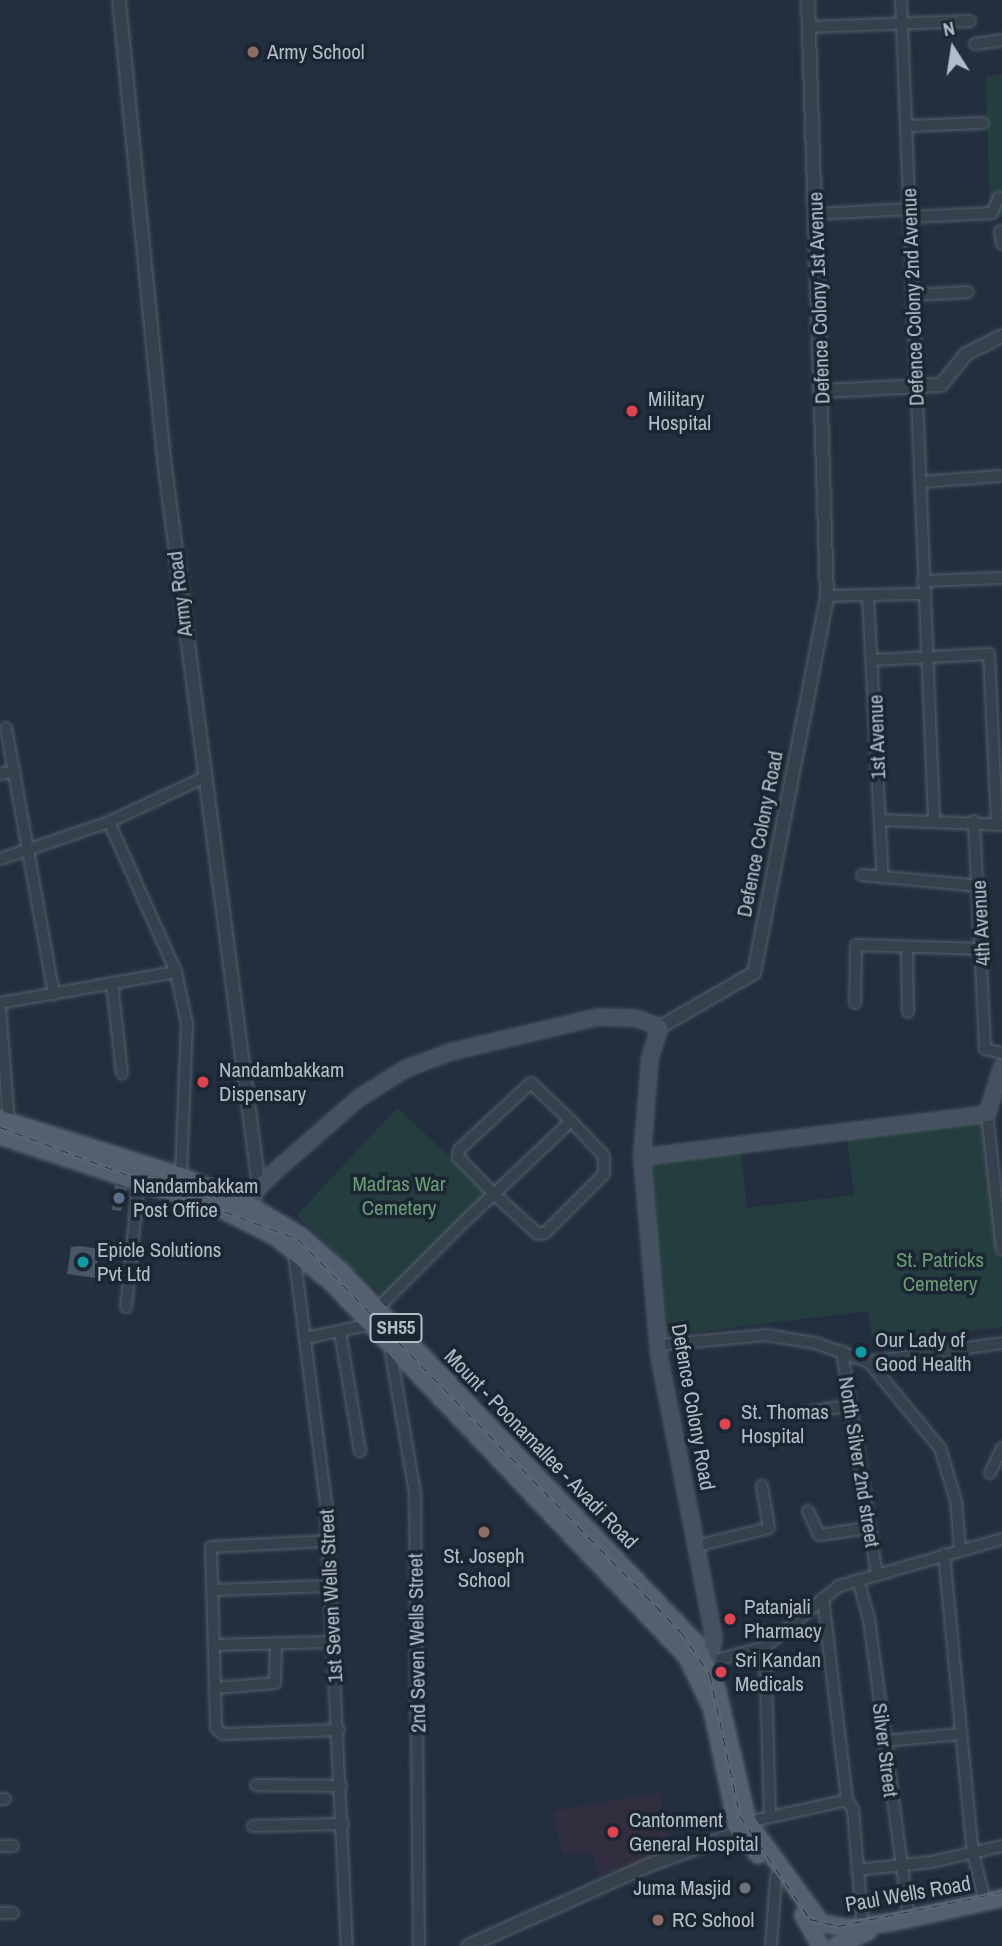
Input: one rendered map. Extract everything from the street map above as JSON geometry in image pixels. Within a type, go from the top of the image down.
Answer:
[{"type":"main road","points":[[245,1212],[259,1187],[359,1098],[427,1060],[598,1017],[636,1018],[660,1027]]},
{"type":"main road","name":"Defence Colony Road","points":[[660,1027],[650,1058],[642,1157],[659,1345],[714,1638],[708,1662]]},
{"type":"main road","points":[[642,1157],[987,1114],[1002,1067]]},
{"type":"main road","name":"Mount - Poonamallee - Avadi Road","points":[[4,1120],[115,1163],[139,1179],[245,1212],[301,1236],[372,1317],[390,1343],[687,1657],[712,1709],[744,1827],[776,1877],[817,1927]]},
{"type":"main road","name":"Mount - Poonamallee - Avadi Road","points":[[0,1136],[181,1176],[245,1212],[294,1249],[372,1317],[681,1625],[708,1662],[744,1827],[817,1927]]},
{"type":"main road","name":"Paul Wells Road","points":[[817,1927],[863,1930],[1002,1898]]},
{"type":"main road","name":"SH55","points":[[817,1927],[820,1946]]},
{"type":"main road","points":[[836,1946],[863,1930]]},
{"type":"street","name":"Army Road","points":[[119,0],[163,448],[259,1187]]},
{"type":"street","name":"Defence Colony 1st Avenue","points":[[808,0],[823,391],[827,596]]},
{"type":"street","name":"Defence Colony 2nd Avenue","points":[[901,0],[934,819]]},
{"type":"street","points":[[809,27],[970,21]]},
{"type":"street","points":[[975,44],[1002,40]]},
{"type":"street","points":[[908,126],[983,123]]},
{"type":"street","points":[[816,214],[989,213],[999,197]]},
{"type":"street","points":[[1000,231],[1002,244]]},
{"type":"street","points":[[914,295],[968,292]]},
{"type":"street","points":[[823,391],[916,389],[941,385],[966,354],[1002,336]]},
{"type":"street","points":[[920,482],[1000,475]]},
{"type":"street","points":[[923,580],[1002,578]]},
{"type":"street","points":[[827,596],[924,594]]},
{"type":"street","name":"Defence Colony Road","points":[[660,1027],[754,973],[827,596]]},
{"type":"street","name":"1st Avenue","points":[[869,596],[883,878]]},
{"type":"street","points":[[874,660],[989,654],[1000,825],[934,819],[880,820]]},
{"type":"street","points":[[6,728],[54,995]]},
{"type":"street","points":[[0,774],[15,771]]},
{"type":"street","points":[[0,859],[27,853],[109,822],[205,777]]},
{"type":"street","name":"4th Avenue","points":[[974,821],[985,1049],[1002,1053]]},
{"type":"street","points":[[109,822],[176,972],[187,1024],[181,1176]]},
{"type":"street","points":[[862,875],[979,886]]},
{"type":"street","points":[[907,947],[908,1012]]},
{"type":"street","points":[[855,1003],[853,948],[982,949]]},
{"type":"street","points":[[4,1120],[0,1005],[176,972]]},
{"type":"street","points":[[112,983],[122,1073]]},
{"type":"street","points":[[531,1083],[571,1121],[606,1166],[604,1174],[545,1233],[538,1234],[458,1157],[459,1150],[524,1084],[531,1083]]},
{"type":"street","points":[[987,1114],[1002,1249]]},
{"type":"street","points":[[305,1338],[341,1332],[372,1317],[571,1121]]},
{"type":"street","points":[[606,1166],[620,1165]]},
{"type":"street","points":[[126,1307],[139,1179]]},
{"type":"street","name":"1st Seven Wells Street","points":[[294,1249],[328,1541],[339,1730],[347,1946]]},
{"type":"street","points":[[341,1332],[359,1451]]},
{"type":"street","points":[[659,1345],[766,1335],[842,1351],[869,1362],[940,1448],[956,1501],[960,1548]]},
{"type":"street","name":"2nd Seven Wells Street","points":[[390,1343],[415,1494],[419,1946]]},
{"type":"street","points":[[869,1362],[1002,1343]]},
{"type":"street","name":"North Silver 2nd street","points":[[842,1351],[877,1574]]},
{"type":"street","points":[[799,1414],[851,1405]]},
{"type":"street","points":[[990,1473],[1002,1448]]},
{"type":"street","points":[[696,1546],[769,1528],[762,1486]]},
{"type":"street","points":[[807,1510],[819,1535],[869,1528]]},
{"type":"street","points":[[708,1662],[765,1647],[823,1598],[858,1580],[960,1548],[1002,1539]]},
{"type":"street","points":[[328,1541],[215,1545],[210,1551],[218,1733],[339,1730]]},
{"type":"street","points":[[944,1554],[973,1853],[985,1902]]},
{"type":"street","name":"Silver Street","points":[[858,1580],[884,1741],[899,1865],[901,1921]]},
{"type":"street","points":[[212,1590],[330,1586]]},
{"type":"street","points":[[823,1598],[847,1800],[853,1810],[863,1930]]},
{"type":"street","points":[[214,1645],[334,1642]]},
{"type":"street","points":[[216,1688],[275,1683],[276,1643]]},
{"type":"street","points":[[765,1647],[770,1814]]},
{"type":"street","points":[[884,1741],[961,1734]]},
{"type":"street","points":[[256,1785],[341,1786]]},
{"type":"street","points":[[468,1946],[770,1814],[847,1800]]},
{"type":"street","points":[[253,1826],[343,1824]]},
{"type":"street","points":[[0,1846],[13,1846]]},
{"type":"street","points":[[857,1870],[973,1853],[1002,1846]]},
{"type":"street","points":[[771,1946],[776,1877]]},
{"type":"street","points":[[0,1913],[13,1913]]},
{"type":"shaded area","name":"Cantonment General Hospital","points":[[660,1792],[671,1853],[598,1877],[593,1853],[562,1855],[554,1811]]},
{"type":"green space","points":[[1002,74],[1002,217],[990,218],[986,77]]},
{"type":"green space","name":"Madras War Cemetery","points":[[397,1108],[490,1195],[390,1302],[297,1216]]},
{"type":"green space","name":"St. Patricks Cemetery","points":[[984,1120],[1002,1266],[1002,1327],[873,1343],[868,1311],[664,1336],[648,1162],[741,1151],[747,1208],[854,1195],[847,1137]]},
{"type":"building","name":"Nandambakkam Post Office","points":[[115,1185],[127,1189],[121,1211],[112,1210]]},
{"type":"building","name":"Epicle Solutions Pvt Ltd","points":[[71,1247],[99,1249],[95,1278],[67,1274]]},
{"type":"railway","points":[[0,1127],[298,1239],[681,1632],[710,1675],[740,1816],[810,1919],[838,1926],[1002,1892]]},
{"type":"place","name":"Army School","points":[[253,52]]},
{"type":"place","name":"Military Hospital","points":[[632,411]]},
{"type":"place","name":"Nandambakkam Dispensary","points":[[203,1082]]},
{"type":"place","name":"Nandambakkam Post Office","points":[[119,1198]]},
{"type":"place","name":"Epicle Solutions Pvt Ltd","points":[[83,1262]]},
{"type":"place","name":"Our Lady of Good Health","points":[[861,1352]]},
{"type":"place","name":"St. Thomas Hospital","points":[[725,1424]]},
{"type":"place","name":"St. Joseph School","points":[[484,1532]]},
{"type":"place","name":"Patanjali Pharmacy","points":[[730,1619]]},
{"type":"place","name":"Sri Kandan Medicals","points":[[721,1672]]},
{"type":"place","name":"Cantonment General Hospital","points":[[613,1832]]},
{"type":"place","name":"Juma Masjid","points":[[745,1888]]},
{"type":"place","name":"RC School","points":[[658,1920]]}]
